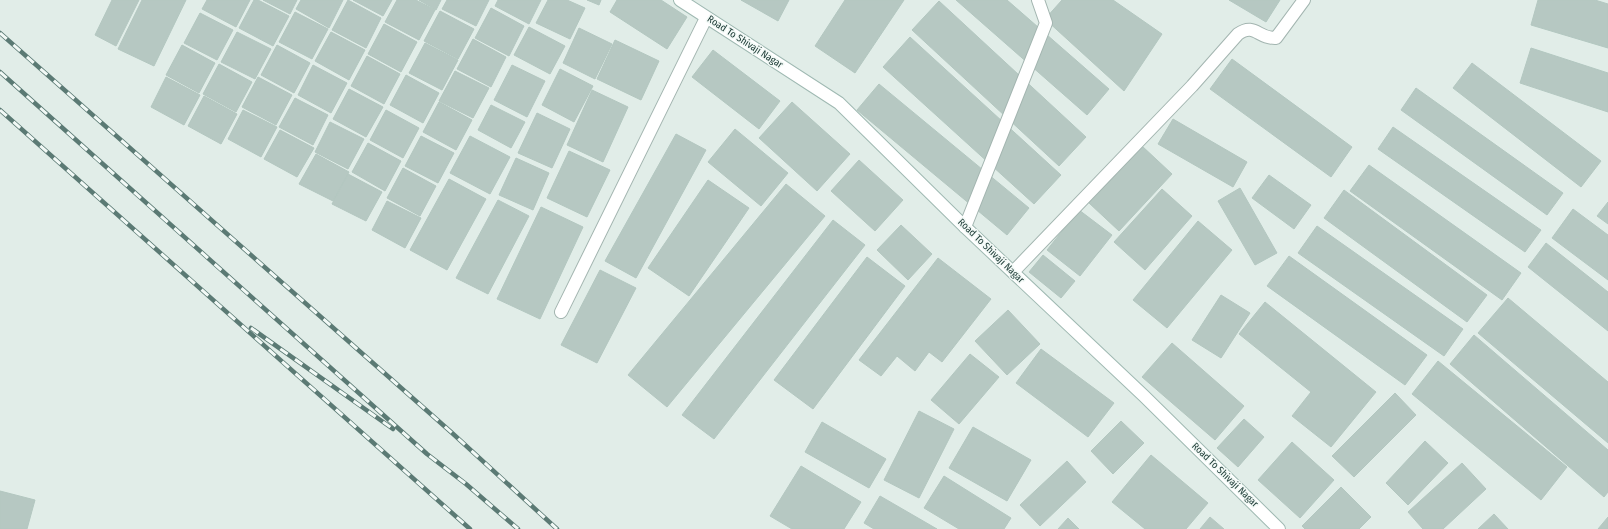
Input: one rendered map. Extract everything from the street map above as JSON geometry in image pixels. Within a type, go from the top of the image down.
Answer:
[{"type":"street","name":"Road To Shivaji Nagar","points":[[680,0],[839,103],[1280,529]]},
{"type":"street","points":[[966,227],[1046,23],[1038,0]]},
{"type":"street","points":[[1013,272],[1192,86],[1238,34],[1247,29],[1265,37],[1276,38],[1304,0]]},
{"type":"street","points":[[561,312],[706,18]]},
{"type":"building","points":[[112,0],[139,0],[116,46],[95,35]]},
{"type":"building","points":[[142,0],[186,0],[154,66],[118,49]]},
{"type":"building","points":[[207,0],[250,0],[236,27],[202,9]]},
{"type":"building","points":[[254,0],[258,0],[289,16],[273,46],[239,28]]},
{"type":"building","points":[[263,0],[297,0],[290,14]]},
{"type":"building","points":[[301,0],[343,0],[329,28],[296,9]]},
{"type":"building","points":[[348,0],[381,18],[366,48],[332,30]]},
{"type":"building","points":[[353,0],[392,0],[383,16]]},
{"type":"building","points":[[397,0],[416,0],[435,10],[419,40],[385,22]]},
{"type":"building","points":[[419,0],[441,0],[436,10]]},
{"type":"building","points":[[447,0],[489,0],[476,26],[442,9]]},
{"type":"building","points":[[498,0],[541,0],[529,24],[495,6]]},
{"type":"building","points":[[548,0],[567,0],[585,8],[570,39],[536,23]]},
{"type":"building","points":[[587,0],[601,0],[599,5]]},
{"type":"building","points":[[617,0],[661,0],[687,17],[667,49],[610,12]]},
{"type":"building","points":[[741,0],[789,0],[778,21]]},
{"type":"building","points":[[845,0],[904,0],[855,73],[815,46]]},
{"type":"building","points":[[956,0],[1007,0],[1109,89],[1087,115]]},
{"type":"building","points":[[1062,0],[1113,0],[1162,34],[1124,91],[1045,19]]},
{"type":"building","points":[[1229,0],[1280,0],[1266,22]]},
{"type":"building","points":[[1538,0],[1595,0],[1608,4],[1608,48],[1531,25]]},
{"type":"building","points":[[939,1],[1086,137],[1059,166],[912,30]]},
{"type":"building","points":[[491,8],[524,26],[509,56],[475,38]]},
{"type":"building","points":[[440,11],[474,29],[458,59],[424,41]]},
{"type":"building","points":[[295,12],[328,29],[312,59],[279,42]]},
{"type":"building","points":[[200,13],[233,30],[217,60],[184,43]]},
{"type":"building","points":[[384,24],[417,42],[401,72],[368,54]]},
{"type":"building","points":[[529,27],[565,46],[550,74],[514,55]]},
{"type":"building","points":[[579,28],[612,44],[595,79],[563,63]]},
{"type":"building","points":[[237,32],[271,49],[255,79],[221,62]]},
{"type":"building","points":[[331,32],[365,50],[349,80],[315,61]]},
{"type":"building","points":[[910,37],[1061,175],[1034,204],[883,67]]},
{"type":"building","points":[[473,39],[506,57],[491,87],[457,69]]},
{"type":"building","points":[[615,40],[659,61],[641,100],[597,79]]},
{"type":"building","points":[[425,43],[458,60],[442,90],[409,73]]},
{"type":"building","points":[[182,45],[215,63],[199,93],[166,75]]},
{"type":"building","points":[[277,45],[310,63],[294,93],[261,75]]},
{"type":"building","points":[[1531,48],[1608,73],[1608,112],[1520,83]]},
{"type":"building","points":[[713,50],[780,101],[759,129],[692,77]]},
{"type":"building","points":[[367,56],[400,74],[384,104],[351,86]]},
{"type":"building","points":[[1232,59],[1352,147],[1331,177],[1210,89]]},
{"type":"building","points":[[1472,63],[1601,161],[1581,187],[1453,88]]},
{"type":"building","points":[[219,64],[252,82],[236,112],[203,94]]},
{"type":"building","points":[[313,65],[347,83],[331,113],[298,95]]},
{"type":"building","points":[[512,65],[545,81],[527,117],[494,100]]},
{"type":"building","points":[[560,69],[593,86],[574,122],[542,105]]},
{"type":"building","points":[[455,71],[489,88],[473,118],[439,101]]},
{"type":"building","points":[[406,75],[439,93],[423,123],[390,105]]},
{"type":"building","points":[[166,77],[200,95],[184,125],[151,107]]},
{"type":"building","points":[[258,77],[292,95],[276,125],[242,107]]},
{"type":"building","points":[[879,84],[1029,208],[1007,235],[857,110]]},
{"type":"building","points":[[1416,88],[1563,193],[1547,215],[1401,110]]},
{"type":"building","points":[[349,89],[383,107],[366,137],[333,119]]},
{"type":"building","points":[[592,90],[628,107],[603,162],[567,145]]},
{"type":"building","points":[[204,96],[237,114],[221,144],[188,126]]},
{"type":"building","points":[[295,98],[328,115],[313,145],[279,127]]},
{"type":"building","points":[[439,102],[472,120],[456,150],[423,132]]},
{"type":"building","points":[[792,102],[850,154],[817,191],[759,138]]},
{"type":"building","points":[[491,105],[525,122],[511,148],[478,130]]},
{"type":"building","points":[[243,110],[277,127],[261,157],[228,139]]},
{"type":"building","points":[[386,110],[419,128],[403,158],[370,140]]},
{"type":"building","points":[[537,113],[570,129],[552,168],[518,153]]},
{"type":"building","points":[[1173,119],[1247,162],[1233,187],[1158,144]]},
{"type":"building","points":[[330,122],[364,139],[348,169],[315,152]]},
{"type":"building","points":[[1393,127],[1541,230],[1525,252],[1378,149]]},
{"type":"building","points":[[735,129],[788,173],[761,206],[708,162]]},
{"type":"building","points":[[280,130],[314,148],[297,177],[264,159]]},
{"type":"building","points":[[676,134],[706,150],[636,278],[605,261]]},
{"type":"building","points":[[421,136],[454,153],[438,183],[405,166]]},
{"type":"building","points":[[470,136],[510,157],[490,194],[450,173]]},
{"type":"building","points":[[368,143],[401,161],[385,191],[352,172]]},
{"type":"building","points":[[1142,146],[1172,174],[1119,231],[1089,203]]},
{"type":"building","points":[[569,151],[610,170],[587,217],[547,198]]},
{"type":"building","points":[[316,154],[349,172],[333,201],[299,184]]},
{"type":"building","points":[[516,158],[549,173],[533,210],[499,195]]},
{"type":"building","points":[[859,160],[903,200],[875,231],[831,191]]},
{"type":"building","points":[[1369,165],[1521,273],[1502,300],[1350,191]]},
{"type":"building","points":[[403,168],[436,186],[420,216],[387,198]]},
{"type":"building","points":[[348,174],[382,192],[366,221],[332,204]]},
{"type":"building","points":[[1269,175],[1311,205],[1294,229],[1252,198]]},
{"type":"building","points":[[449,179],[486,199],[447,270],[410,250]]},
{"type":"building","points":[[708,180],[749,208],[689,296],[648,268]]},
{"type":"building","points":[[786,184],[825,216],[667,407],[628,375]]},
{"type":"building","points":[[1240,188],[1277,253],[1255,265],[1218,201]]},
{"type":"building","points":[[1162,189],[1192,216],[1145,270],[1114,242]]},
{"type":"building","points":[[1344,190],[1487,295],[1467,322],[1324,218]]},
{"type":"building","points":[[498,200],[529,216],[488,294],[456,278]]},
{"type":"building","points":[[387,201],[421,218],[405,248],[372,230]]},
{"type":"building","points":[[1608,202],[1608,224],[1597,216]]},
{"type":"building","points":[[541,207],[583,227],[540,319],[497,299]]},
{"type":"building","points":[[1573,209],[1608,235],[1608,280],[1552,238]]},
{"type":"building","points":[[1079,210],[1112,235],[1080,276],[1047,250]]},
{"type":"building","points":[[833,220],[865,245],[714,439],[682,415]]},
{"type":"building","points":[[1198,221],[1232,250],[1167,328],[1133,300]]},
{"type":"building","points":[[901,225],[932,254],[908,280],[877,250]]},
{"type":"building","points":[[1317,226],[1463,329],[1444,356],[1298,253]]},
{"type":"building","points":[[1546,243],[1608,292],[1608,331],[1528,267]]},
{"type":"building","points":[[1043,255],[1075,281],[1061,298],[1029,272]]},
{"type":"building","points":[[1289,256],[1427,355],[1405,385],[1267,286]]},
{"type":"building","points":[[867,257],[905,286],[813,409],[774,380]]},
{"type":"building","points":[[938,258],[991,299],[942,362],[929,352],[915,371],[897,356],[881,376],[859,360]]},
{"type":"building","points":[[600,270],[636,288],[597,363],[561,345]]},
{"type":"building","points":[[1221,295],[1250,313],[1221,358],[1192,340]]},
{"type":"building","points":[[1508,298],[1608,382],[1608,443],[1478,333]]},
{"type":"building","points":[[1265,302],[1376,392],[1331,447],[1292,416],[1311,392],[1239,334]]},
{"type":"building","points":[[1008,310],[1040,344],[1007,375],[975,341]]},
{"type":"building","points":[[1474,335],[1608,450],[1608,492],[1604,497],[1450,364]]},
{"type":"building","points":[[1172,343],[1244,406],[1215,440],[1142,377]]},
{"type":"building","points":[[1041,349],[1114,403],[1088,437],[1016,383]]},
{"type":"building","points":[[970,354],[999,377],[959,424],[931,400]]},
{"type":"building","points":[[1438,361],[1567,467],[1541,500],[1412,394]]},
{"type":"building","points":[[1395,393],[1416,415],[1354,477],[1332,456]]},
{"type":"building","points":[[919,411],[954,429],[919,498],[884,480]]},
{"type":"building","points":[[1244,419],[1264,437],[1238,467],[1217,448]]},
{"type":"building","points":[[1121,421],[1144,443],[1113,474],[1091,451]]},
{"type":"building","points":[[822,422],[886,459],[869,488],[805,452]]},
{"type":"building","points":[[973,427],[1031,460],[1007,501],[949,468]]},
{"type":"building","points":[[1425,441],[1448,463],[1408,505],[1386,483]]},
{"type":"building","points":[[1292,442],[1334,480],[1300,518],[1258,480]]},
{"type":"building","points":[[1151,455],[1208,503],[1186,529],[1145,529],[1112,502]]},
{"type":"building","points":[[1067,461],[1086,482],[1040,526],[1020,505]]},
{"type":"building","points":[[1462,463],[1486,489],[1443,529],[1423,529],[1408,512]]},
{"type":"building","points":[[801,466],[861,502],[844,529],[792,529],[770,516]]},
{"type":"building","points":[[944,476],[1011,518],[1004,529],[959,529],[924,508]]},
{"type":"building","points":[[1341,487],[1371,517],[1359,529],[1305,529],[1302,526]]},
{"type":"building","points":[[0,491],[35,500],[27,529],[0,529]]},
{"type":"building","points":[[880,496],[937,529],[874,529],[864,523]]},
{"type":"building","points":[[1494,514],[1508,529],[1478,529]]},
{"type":"building","points":[[1210,517],[1224,529],[1200,529]]},
{"type":"building","points":[[1608,517],[1608,529],[1598,529]]},
{"type":"building","points":[[1068,518],[1079,529],[1058,529]]},
{"type":"railway","points":[[0,33],[451,432],[557,529]]},
{"type":"railway","points":[[0,72],[427,454],[466,484],[518,529]]},
{"type":"railway","points":[[0,110],[470,529]]},
{"type":"railway","points":[[251,328],[393,429]]}]
